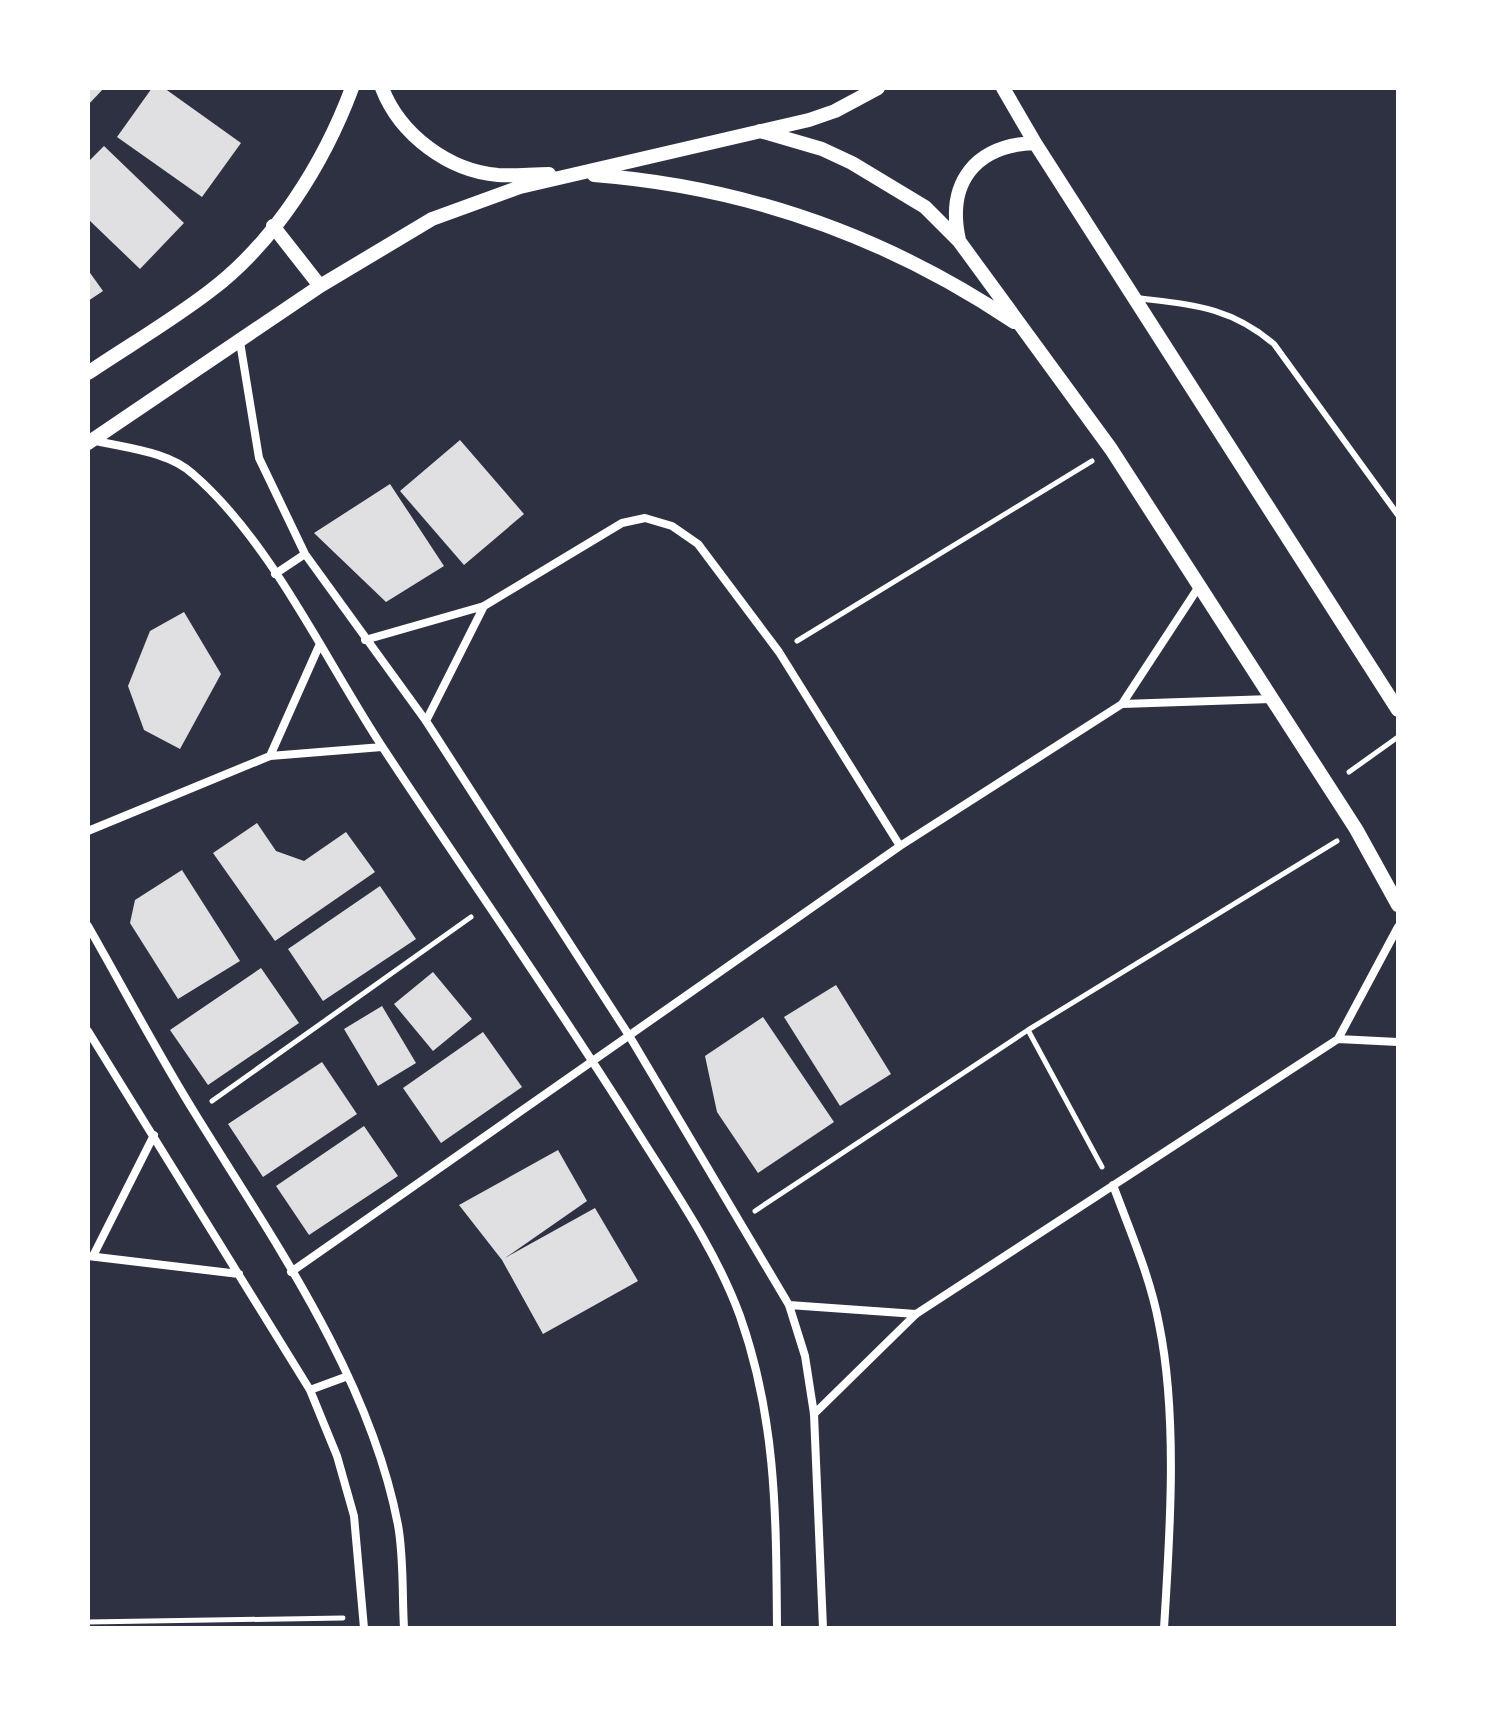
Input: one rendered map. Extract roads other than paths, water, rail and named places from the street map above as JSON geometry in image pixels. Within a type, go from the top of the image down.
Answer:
[{"type":"street","points":[[88,373],[211,291],[273,226],[309,177],[352,88]]},
{"type":"street","points":[[382,88],[415,136],[454,163],[498,175],[581,173],[699,187],[814,218],[923,266],[1024,329]]},
{"type":"street","points":[[90,441],[320,286],[432,219],[520,187],[835,111],[878,88]]},
{"type":"street","points":[[1003,88],[1035,143],[1398,710]]},
{"type":"street","points":[[760,131],[822,149],[852,163],[925,207],[959,241],[1111,449],[1356,829],[1398,905]]},
{"type":"street","points":[[959,241],[955,221],[956,199],[970,171],[994,150],[1014,144],[1035,143]]},
{"type":"street","points":[[273,226],[320,286]]},
{"type":"street","points":[[240,342],[259,458],[305,554],[426,721],[630,1037],[789,1305],[805,1356],[814,1414],[823,1628]]},
{"type":"street","points":[[90,441],[176,461],[235,519],[275,574],[382,747],[594,1062],[708,1245],[739,1314],[764,1392],[775,1481],[777,1628]]},
{"type":"street","points":[[365,640],[484,606],[622,523],[645,518],[672,526],[698,544],[779,652],[900,846]]},
{"type":"street","points":[[275,574],[305,554]]},
{"type":"street","points":[[291,1272],[900,846],[1122,704],[1198,588]]},
{"type":"street","points":[[426,721],[484,606]]},
{"type":"street","points":[[270,756],[319,646]]},
{"type":"street","points":[[1122,704],[1271,699]]},
{"type":"street","points":[[88,831],[270,756],[382,747]]},
{"type":"street","points":[[88,926],[291,1272],[348,1376],[378,1453],[398,1527],[404,1628]]},
{"type":"street","points":[[814,1414],[916,1314],[1338,1039],[1398,927]]},
{"type":"street","points":[[88,1031],[310,1390],[337,1456],[354,1516],[364,1628]]},
{"type":"street","points":[[1338,1039],[1398,1042]]},
{"type":"street","points":[[154,1135],[91,1255],[239,1274]]},
{"type":"street","points":[[1113,1185],[1143,1266],[1159,1325],[1170,1477],[1164,1628]]},
{"type":"street","points":[[789,1305],[916,1314]]},
{"type":"street","points":[[310,1390],[348,1376]]},
{"type":"lane","points":[[1134,298],[1203,306],[1229,313],[1253,326],[1274,344],[1398,515]]}]
